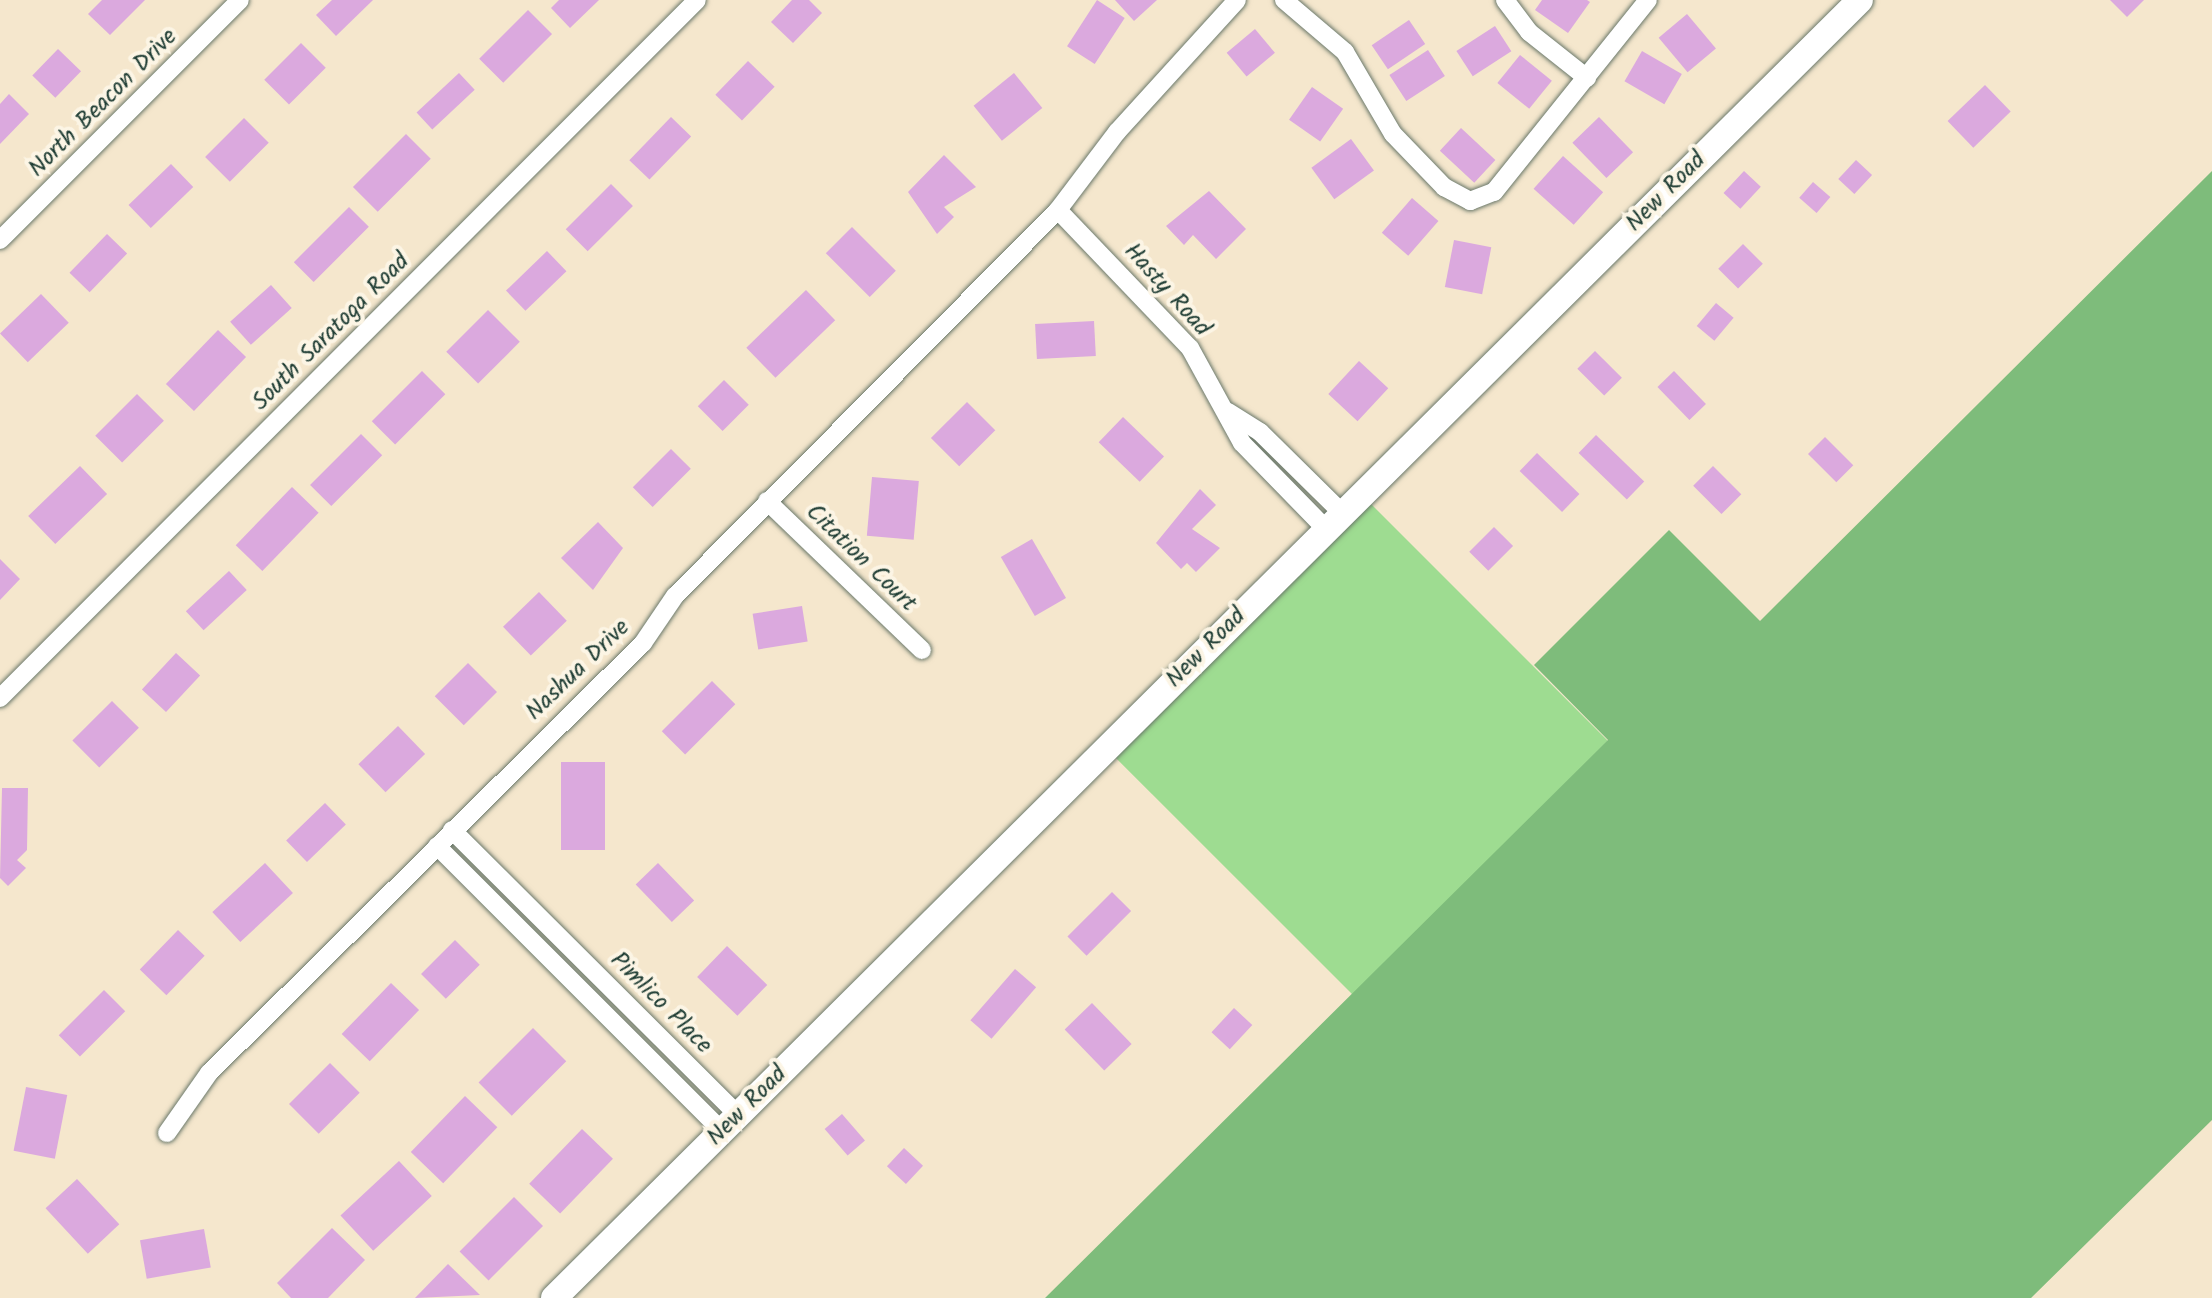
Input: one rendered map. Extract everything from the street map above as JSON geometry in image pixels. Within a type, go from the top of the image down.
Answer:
[{"type":"street","name":"North Beacon Drive","points":[[0,240],[240,0]]},
{"type":"street","name":"South Saratoga Road","points":[[0,698],[697,0]]},
{"type":"street","name":"Nashua Drive","points":[[167,1133],[209,1073],[643,643],[675,596],[1058,210],[1117,132],[1237,0]]},
{"type":"street","points":[[1284,0],[1345,52],[1393,134],[1444,187],[1470,201],[1494,192],[1648,0]]},
{"type":"street","points":[[1505,0],[1529,32],[1587,78]]},
{"type":"street","name":"New Road","points":[[554,1298],[1860,0]]},
{"type":"street","name":"Hasty Road","points":[[1058,210],[1190,348],[1227,412],[1260,432],[1334,521]]},
{"type":"street","name":"Citation Court","points":[[767,501],[922,650]]},
{"type":"street","name":"Pimlico Place","points":[[452,830],[549,925],[730,1123]]},
{"type":"street","name":"Pimlico Place","points":[[437,846],[730,1123]]},
{"type":"street","points":[[533,940],[549,925]]},
{"type":"green space","points":[[2212,171],[2212,1120],[2031,1298],[1045,1298],[1608,740],[1534,665],[1669,530],[1760,621]]},
{"type":"green space","points":[[1361,494],[1608,741],[1353,995],[1106,749]]},
{"type":"building","points":[[102,0],[145,0],[110,35],[88,14]]},
{"type":"building","points":[[332,0],[373,0],[336,36],[316,15]]},
{"type":"building","points":[[559,0],[599,0],[570,28],[551,8]]},
{"type":"building","points":[[792,0],[809,0],[822,13],[793,43],[771,22]]},
{"type":"building","points":[[1097,0],[1125,18],[1095,64],[1067,46]]},
{"type":"building","points":[[1115,0],[1157,0],[1134,21]]},
{"type":"building","points":[[1542,0],[1590,2],[1568,33],[1535,10]]},
{"type":"building","points":[[2110,0],[2144,0],[2127,17]]},
{"type":"building","points":[[528,10],[552,34],[503,83],[479,59]]},
{"type":"building","points":[[1687,14],[1716,48],[1688,72],[1659,38]]},
{"type":"building","points":[[1409,20],[1425,44],[1388,69],[1372,45]]},
{"type":"building","points":[[1495,26],[1511,51],[1473,76],[1456,51]]},
{"type":"building","points":[[1255,29],[1275,53],[1247,77],[1227,53]]},
{"type":"building","points":[[301,43],[326,68],[289,105],[264,80]]},
{"type":"building","points":[[58,49],[81,71],[55,98],[32,76]]},
{"type":"building","points":[[1428,50],[1445,76],[1406,101],[1389,75]]},
{"type":"building","points":[[1642,51],[1682,74],[1664,104],[1624,81]]},
{"type":"building","points":[[1520,55],[1552,81],[1529,109],[1497,83]]},
{"type":"building","points":[[748,61],[775,87],[742,121],[715,95]]},
{"type":"building","points":[[459,73],[475,90],[432,129],[417,113]]},
{"type":"building","points":[[1014,73],[1042,108],[1002,141],[974,106]]},
{"type":"building","points":[[1985,85],[2011,112],[1973,148],[1948,121]]},
{"type":"building","points":[[1312,87],[1343,109],[1320,142],[1289,120]]},
{"type":"building","points":[[9,94],[29,114],[0,144],[0,104]]},
{"type":"building","points":[[671,117],[691,136],[649,180],[629,160]]},
{"type":"building","points":[[1599,117],[1633,152],[1606,178],[1572,143]]},
{"type":"building","points":[[244,118],[269,143],[230,182],[205,157]]},
{"type":"building","points":[[1461,128],[1495,160],[1474,183],[1440,151]]},
{"type":"building","points":[[406,134],[431,159],[378,212],[353,187]]},
{"type":"building","points":[[1351,139],[1374,171],[1334,199],[1311,168]]},
{"type":"building","points":[[944,155],[976,187],[944,207],[954,217],[937,234],[908,192]]},
{"type":"building","points":[[1563,156],[1603,192],[1574,225],[1534,189]]},
{"type":"building","points":[[1856,160],[1872,175],[1854,194],[1838,179]]},
{"type":"building","points":[[171,164],[193,187],[151,228],[129,205]]},
{"type":"building","points":[[1744,171],[1761,187],[1740,209],[1724,193]]},
{"type":"building","points":[[1813,182],[1830,197],[1817,213],[1799,198]]},
{"type":"building","points":[[611,184],[633,206],[588,251],[566,229]]},
{"type":"building","points":[[1209,191],[1246,229],[1216,259],[1193,235],[1184,245],[1166,226]]},
{"type":"building","points":[[1412,198],[1438,221],[1408,256],[1382,233]]},
{"type":"building","points":[[349,207],[369,227],[314,282],[294,262]]},
{"type":"building","points":[[852,227],[896,271],[870,297],[826,253]]},
{"type":"building","points":[[107,234],[127,253],[90,292],[69,273]]},
{"type":"building","points":[[1454,240],[1491,247],[1482,294],[1445,287]]},
{"type":"building","points":[[1743,244],[1763,264],[1738,289],[1718,269]]},
{"type":"building","points":[[547,251],[566,271],[525,311],[506,291]]},
{"type":"building","points":[[271,285],[292,308],[251,345],[230,322]]},
{"type":"building","points":[[806,290],[835,320],[775,378],[746,348]]},
{"type":"building","points":[[41,294],[69,323],[28,362],[0,334]]},
{"type":"building","points":[[1716,303],[1734,318],[1714,341],[1697,326]]},
{"type":"building","points":[[488,310],[520,342],[478,384],[446,352]]},
{"type":"building","points":[[1094,321],[1096,356],[1037,359],[1035,324]]},
{"type":"building","points":[[218,330],[246,357],[194,411],[166,384]]},
{"type":"building","points":[[1595,351],[1622,378],[1604,396],[1577,369]]},
{"type":"building","points":[[1359,361],[1388,388],[1358,421],[1328,394]]},
{"type":"building","points":[[422,371],[445,394],[395,445],[372,421]]},
{"type":"building","points":[[1674,371],[1706,404],[1689,420],[1657,387]]},
{"type":"building","points":[[724,380],[749,405],[723,431],[698,406]]},
{"type":"building","points":[[137,394],[164,421],[122,463],[95,436]]},
{"type":"building","points":[[967,402],[995,430],[959,466],[931,438]]},
{"type":"building","points":[[1123,417],[1164,457],[1140,482],[1099,442]]},
{"type":"building","points":[[361,434],[382,455],[331,506],[310,485]]},
{"type":"building","points":[[1596,435],[1644,482],[1627,500],[1579,453]]},
{"type":"building","points":[[1825,437],[1853,465],[1836,482],[1808,454]]},
{"type":"building","points":[[671,449],[691,469],[653,507],[633,487]]},
{"type":"building","points":[[1537,453],[1579,494],[1562,512],[1520,471]]},
{"type":"building","points":[[80,466],[107,494],[55,544],[28,516]]},
{"type":"building","points":[[1713,466],[1741,494],[1721,514],[1693,486]]},
{"type":"building","points":[[872,477],[919,481],[914,540],[867,536]]},
{"type":"building","points":[[292,487],[319,513],[262,571],[236,545]]},
{"type":"building","points":[[1200,489],[1216,505],[1192,529],[1220,548],[1196,572],[1187,563],[1181,569],[1156,543]]},
{"type":"building","points":[[598,522],[623,548],[593,590],[561,558]]},
{"type":"building","points":[[1494,527],[1513,546],[1488,571],[1469,552]]},
{"type":"building","points":[[1032,539],[1066,598],[1035,616],[1001,557]]},
{"type":"building","points":[[0,559],[20,579],[0,600]]},
{"type":"building","points":[[229,571],[247,590],[204,630],[186,611]]},
{"type":"building","points":[[539,592],[567,621],[531,656],[503,627]]},
{"type":"building","points":[[802,606],[808,642],[758,649],[753,614]]},
{"type":"building","points":[[176,653],[200,676],[166,712],[142,690]]},
{"type":"building","points":[[468,663],[497,692],[464,725],[435,696]]},
{"type":"building","points":[[712,681],[735,704],[685,755],[662,731]]},
{"type":"building","points":[[112,701],[139,728],[99,767],[72,741]]},
{"type":"building","points":[[398,726],[425,754],[386,792],[358,764]]},
{"type":"building","points":[[561,762],[605,762],[605,850],[561,850]]},
{"type":"building","points":[[2,788],[28,788],[27,850],[17,860],[26,868],[8,886],[0,878]]},
{"type":"building","points":[[325,803],[346,825],[307,862],[286,841]]},
{"type":"building","points":[[265,863],[293,893],[240,942],[212,912]]},
{"type":"building","points":[[658,863],[694,900],[672,922],[636,885]]},
{"type":"building","points":[[1112,892],[1131,911],[1087,956],[1067,937]]},
{"type":"building","points":[[178,930],[205,956],[166,995],[140,970]]},
{"type":"building","points":[[455,940],[480,965],[446,999],[421,974]]},
{"type":"building","points":[[727,946],[767,985],[737,1016],[697,977]]},
{"type":"building","points":[[1015,969],[1036,987],[992,1039],[970,1020]]},
{"type":"building","points":[[391,983],[419,1010],[370,1061],[342,1034]]},
{"type":"building","points":[[104,990],[125,1011],[80,1056],[59,1035]]},
{"type":"building","points":[[1092,1003],[1132,1044],[1104,1070],[1065,1029]]},
{"type":"building","points":[[1234,1008],[1252,1025],[1230,1049],[1211,1032]]},
{"type":"building","points":[[533,1028],[566,1061],[512,1116],[479,1082]]},
{"type":"building","points":[[330,1063],[360,1093],[319,1134],[289,1104]]},
{"type":"building","points":[[26,1087],[67,1095],[55,1159],[14,1151]]},
{"type":"building","points":[[465,1096],[497,1127],[443,1183],[411,1152]]},
{"type":"building","points":[[842,1114],[865,1140],[848,1156],[825,1129]]},
{"type":"building","points":[[582,1129],[613,1159],[560,1214],[529,1184]]},
{"type":"building","points":[[904,1148],[923,1166],[906,1184],[887,1166]]},
{"type":"building","points":[[399,1161],[432,1196],[373,1251],[340,1216]]},
{"type":"building","points":[[77,1179],[119,1224],[88,1254],[46,1208]]},
{"type":"building","points":[[514,1197],[543,1226],[489,1280],[460,1251]]},
{"type":"building","points":[[332,1228],[365,1260],[328,1298],[291,1298],[277,1283]]},
{"type":"building","points":[[204,1229],[211,1267],[147,1279],[140,1240]]},
{"type":"building","points":[[448,1264],[480,1295],[415,1298]]}]
